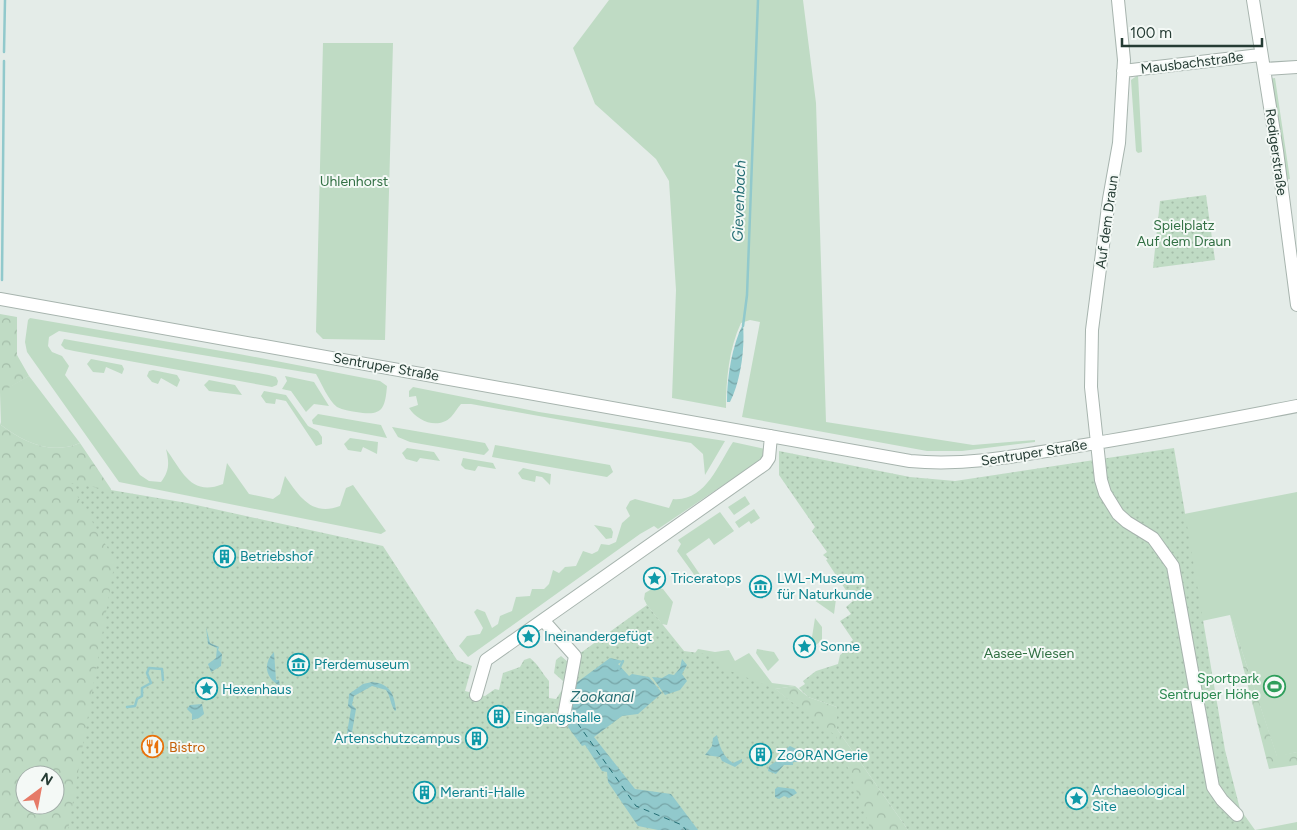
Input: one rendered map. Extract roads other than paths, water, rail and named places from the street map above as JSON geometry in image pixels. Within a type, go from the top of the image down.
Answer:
[{"type":"street","name":"Auf dem Draun","points":[[1118,0],[1123,70],[1119,143],[1109,199],[1092,330],[1091,387],[1101,480],[1110,504],[1127,522],[1153,538],[1173,566],[1213,787],[1222,800],[1237,815]]},
{"type":"street","name":"Redigerstraße","points":[[1253,0],[1260,55],[1264,68],[1277,151],[1297,305]]},
{"type":"street","name":"Mausbachstraße","points":[[1123,70],[1260,55]]},
{"type":"street","name":"Mausbachstraße","points":[[1264,68],[1297,67]]},
{"type":"street","name":"Sentruper Straße","points":[[0,299],[910,461],[943,464],[973,463],[1097,443],[1297,406]]},
{"type":"street","points":[[476,695],[486,660],[765,464],[769,458],[771,436]]},
{"type":"street","points":[[543,620],[576,656],[563,721]]},
{"type":"water","points":[[743,324],[743,353],[737,384],[730,402],[727,402],[731,362]]},
{"type":"water","points":[[206,627],[210,643],[219,647],[218,650],[222,654],[221,666],[211,672],[208,664],[216,658],[217,648],[208,644]]},
{"type":"water","points":[[274,652],[276,680],[279,680],[280,686],[271,679],[267,671],[268,661]]},
{"type":"water","name":"Zookanal","points":[[610,658],[623,661],[618,664],[629,676],[632,674],[649,677],[662,693],[638,714],[622,716],[594,737],[635,789],[671,794],[698,830],[658,830],[638,826],[608,782],[607,772],[602,771],[585,745],[582,746],[568,727],[576,683]]},
{"type":"water","points":[[682,659],[687,665],[682,674],[687,681],[680,690],[665,695],[652,677],[662,678],[669,674],[674,675],[680,668]]},
{"type":"water","points":[[372,682],[383,685],[390,690],[396,710],[393,708],[386,690],[372,686],[354,696],[352,705],[356,709],[352,732],[356,737],[361,738],[360,743],[354,741],[347,733],[351,709],[348,706],[349,694],[363,684]]},
{"type":"water","points":[[202,704],[204,714],[192,720],[192,714],[187,709],[190,705]]},
{"type":"water","points":[[717,735],[720,747],[727,758],[733,763],[742,759],[742,762],[735,767],[722,761],[720,757],[705,755],[712,746],[713,738]]},
{"type":"water","points":[[790,746],[798,750],[799,760],[803,762],[793,762],[793,765],[784,765],[776,774],[768,771],[769,766],[781,758],[780,753]]},
{"type":"water","points":[[778,787],[794,789],[797,793],[789,798],[784,796],[779,799],[775,797],[775,789]]},
{"type":"waterway","points":[[4,52],[5,0]]},
{"type":"waterway","name":"Gievenbach","points":[[743,326],[747,295],[758,0]]},
{"type":"waterway","points":[[2,280],[4,61]]},
{"type":"waterway","points":[[619,669],[623,661]]},
{"type":"waterway","points":[[127,707],[135,706],[137,699],[142,696],[142,688],[151,683],[147,673],[149,668],[162,669],[163,680]]},
{"type":"place","name":"Betriebshof","points":[[224,556]]},
{"type":"place","name":"Triceratops","points":[[655,578]]},
{"type":"place","name":"LWL-Museum für Naturkunde","points":[[761,586]]},
{"type":"place","name":"Ineinandergefügt","points":[[528,636]]},
{"type":"place","name":"Sonne","points":[[804,646]]},
{"type":"place","name":"Pferdemuseum","points":[[298,664]]},
{"type":"place","name":"Sportpark Sentruper Höhe","points":[[1275,686]]},
{"type":"place","name":"Hexenhaus","points":[[206,689]]},
{"type":"place","name":"Eingangshalle","points":[[499,717]]},
{"type":"place","name":"Artenschutzcampus","points":[[476,738]]},
{"type":"place","name":"Bistro","points":[[153,747]]},
{"type":"place","name":"ZoORANGerie","points":[[761,755]]},
{"type":"place","name":"Meranti-Halle","points":[[424,792]]},
{"type":"place","name":"Archaeological Site","points":[[1076,798]]},
{"type":"park label","name":"Uhlenhorst","points":[[354,181]]},
{"type":"park label","name":"Spielplatz Auf dem Draun","points":[[1184,234]]},
{"type":"park label","name":"Aasee-Wiesen","points":[[1029,653]]}]
